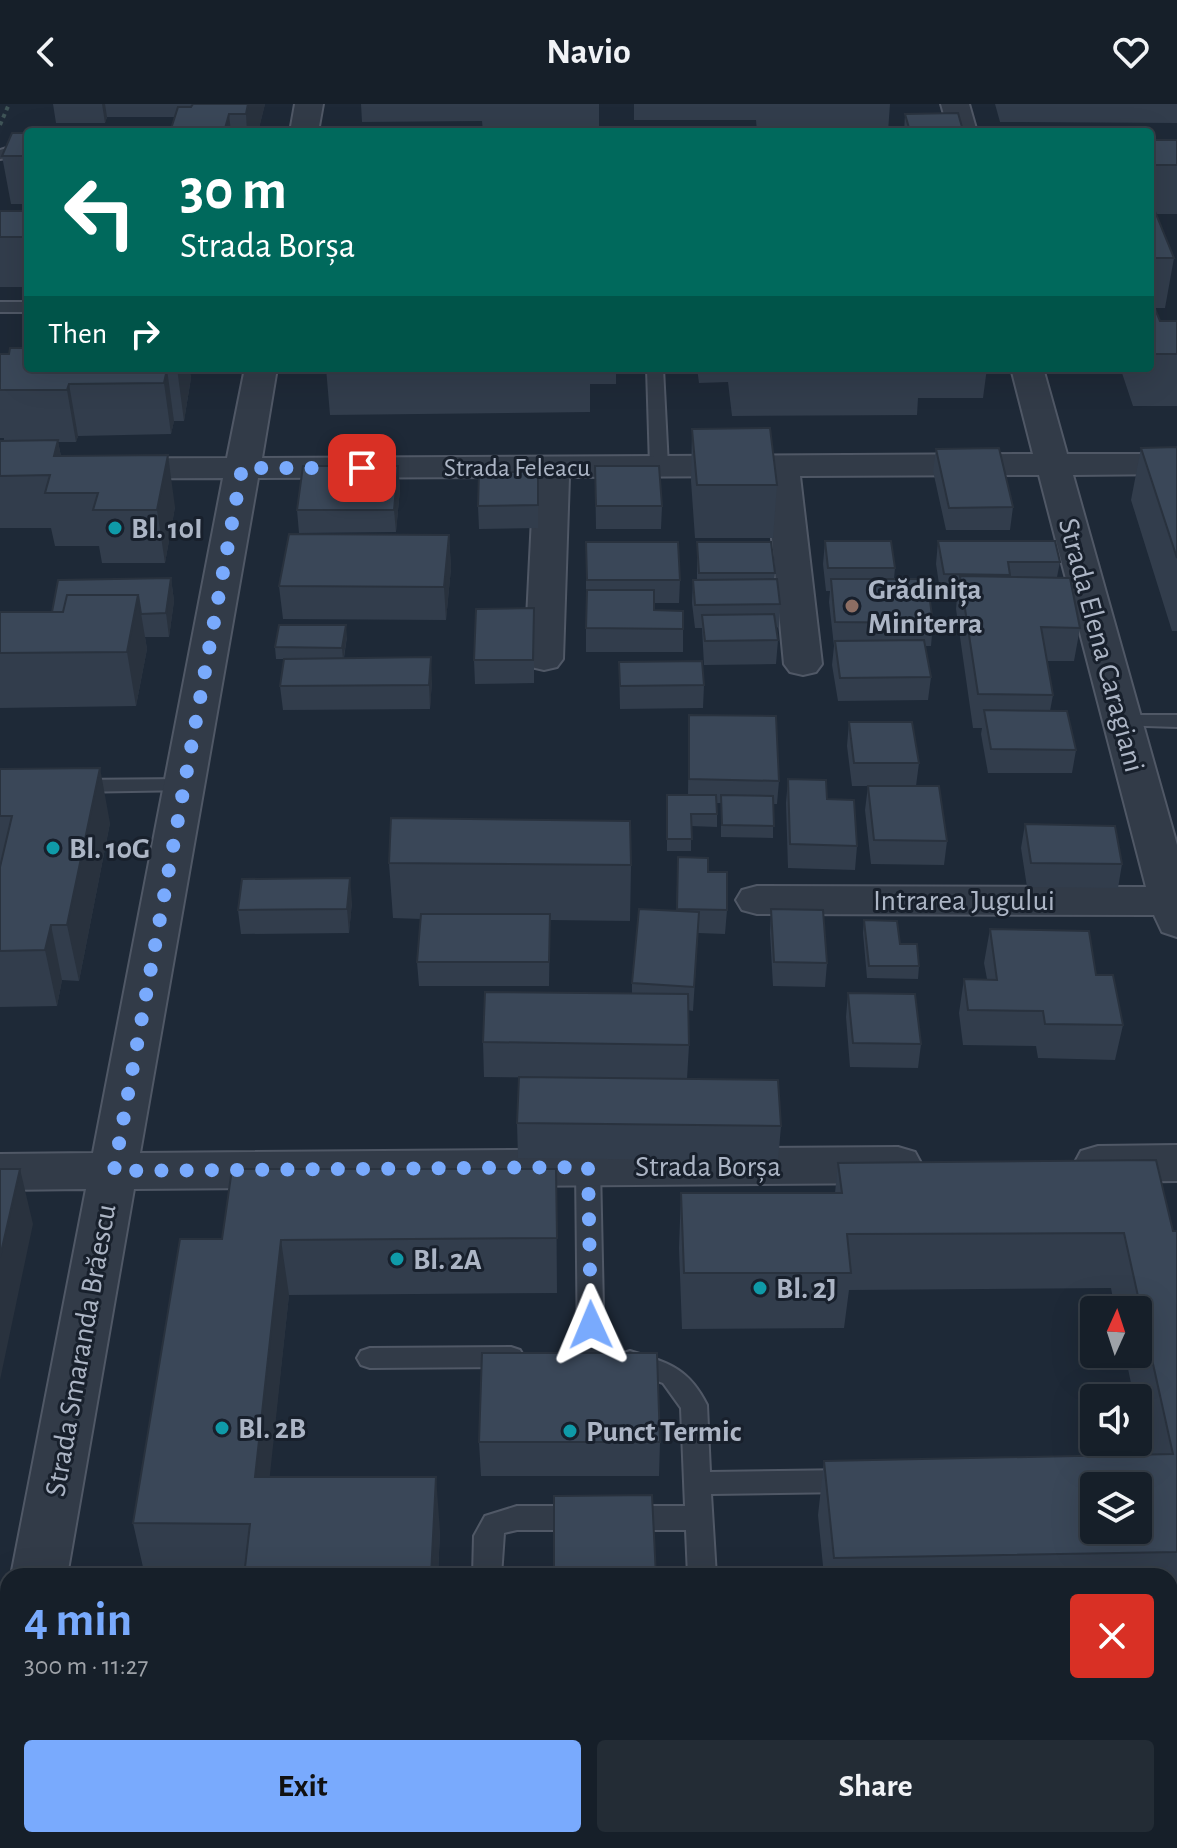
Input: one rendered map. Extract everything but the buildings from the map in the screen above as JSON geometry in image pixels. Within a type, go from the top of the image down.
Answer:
[{"type":"street","points":[[305,128],[309,104]]},
{"type":"street","points":[[955,104],[962,128]]},
{"type":"street","name":"Strada Smaranda Brăescu","points":[[40,1568],[260,372]]},
{"type":"street","name":"Strada Elena Caragiani","points":[[1028,372],[1174,911]]},
{"type":"street","name":"Strada Feleacu","points":[[0,469],[1177,464]]},
{"type":"street","points":[[782,466],[803,664]]},
{"type":"street","points":[[544,659],[552,467]]},
{"type":"street","name":"Intrarea Jugului","points":[[757,900],[1174,911]]},
{"type":"street","points":[[1053,1164],[1177,1163]]},
{"type":"street","name":"Strada Borșa","points":[[0,1172],[944,1165]]},
{"type":"lane","points":[[0,155],[24,150]]},
{"type":"lane","points":[[0,307],[24,307]]},
{"type":"lane","points":[[655,372],[659,466]]},
{"type":"lane","points":[[1122,721],[1177,721]]},
{"type":"lane","points":[[46,786],[184,785]]},
{"type":"lane","points":[[588,1167],[591,1356]]},
{"type":"lane","points":[[560,1357],[591,1356],[633,1361],[672,1376],[694,1405],[702,1568]]},
{"type":"lane","points":[[370,1358],[528,1357]]},
{"type":"lane","points":[[698,1483],[881,1481]]},
{"type":"lane","points":[[487,1568],[488,1536],[495,1524],[517,1518],[699,1518]]},
{"type":"path","points":[[0,125],[9,104]]},
{"type":"place","name":"Bl. 10I","points":[[115,528]]},
{"type":"place","name":"Grădinița Miniterra","points":[[852,606]]},
{"type":"place","name":"Bl. 10G","points":[[53,848]]},
{"type":"place","name":"Bl. 2A","points":[[397,1259]]},
{"type":"place","name":"Bl. 2J","points":[[760,1288]]},
{"type":"place","name":"Bl. 2B","points":[[222,1428]]},
{"type":"place","name":"Punct Termic","points":[[570,1431]]},
{"type":"route","points":[[362,468],[242,468],[114,1171],[588,1167],[591,1325]]}]
